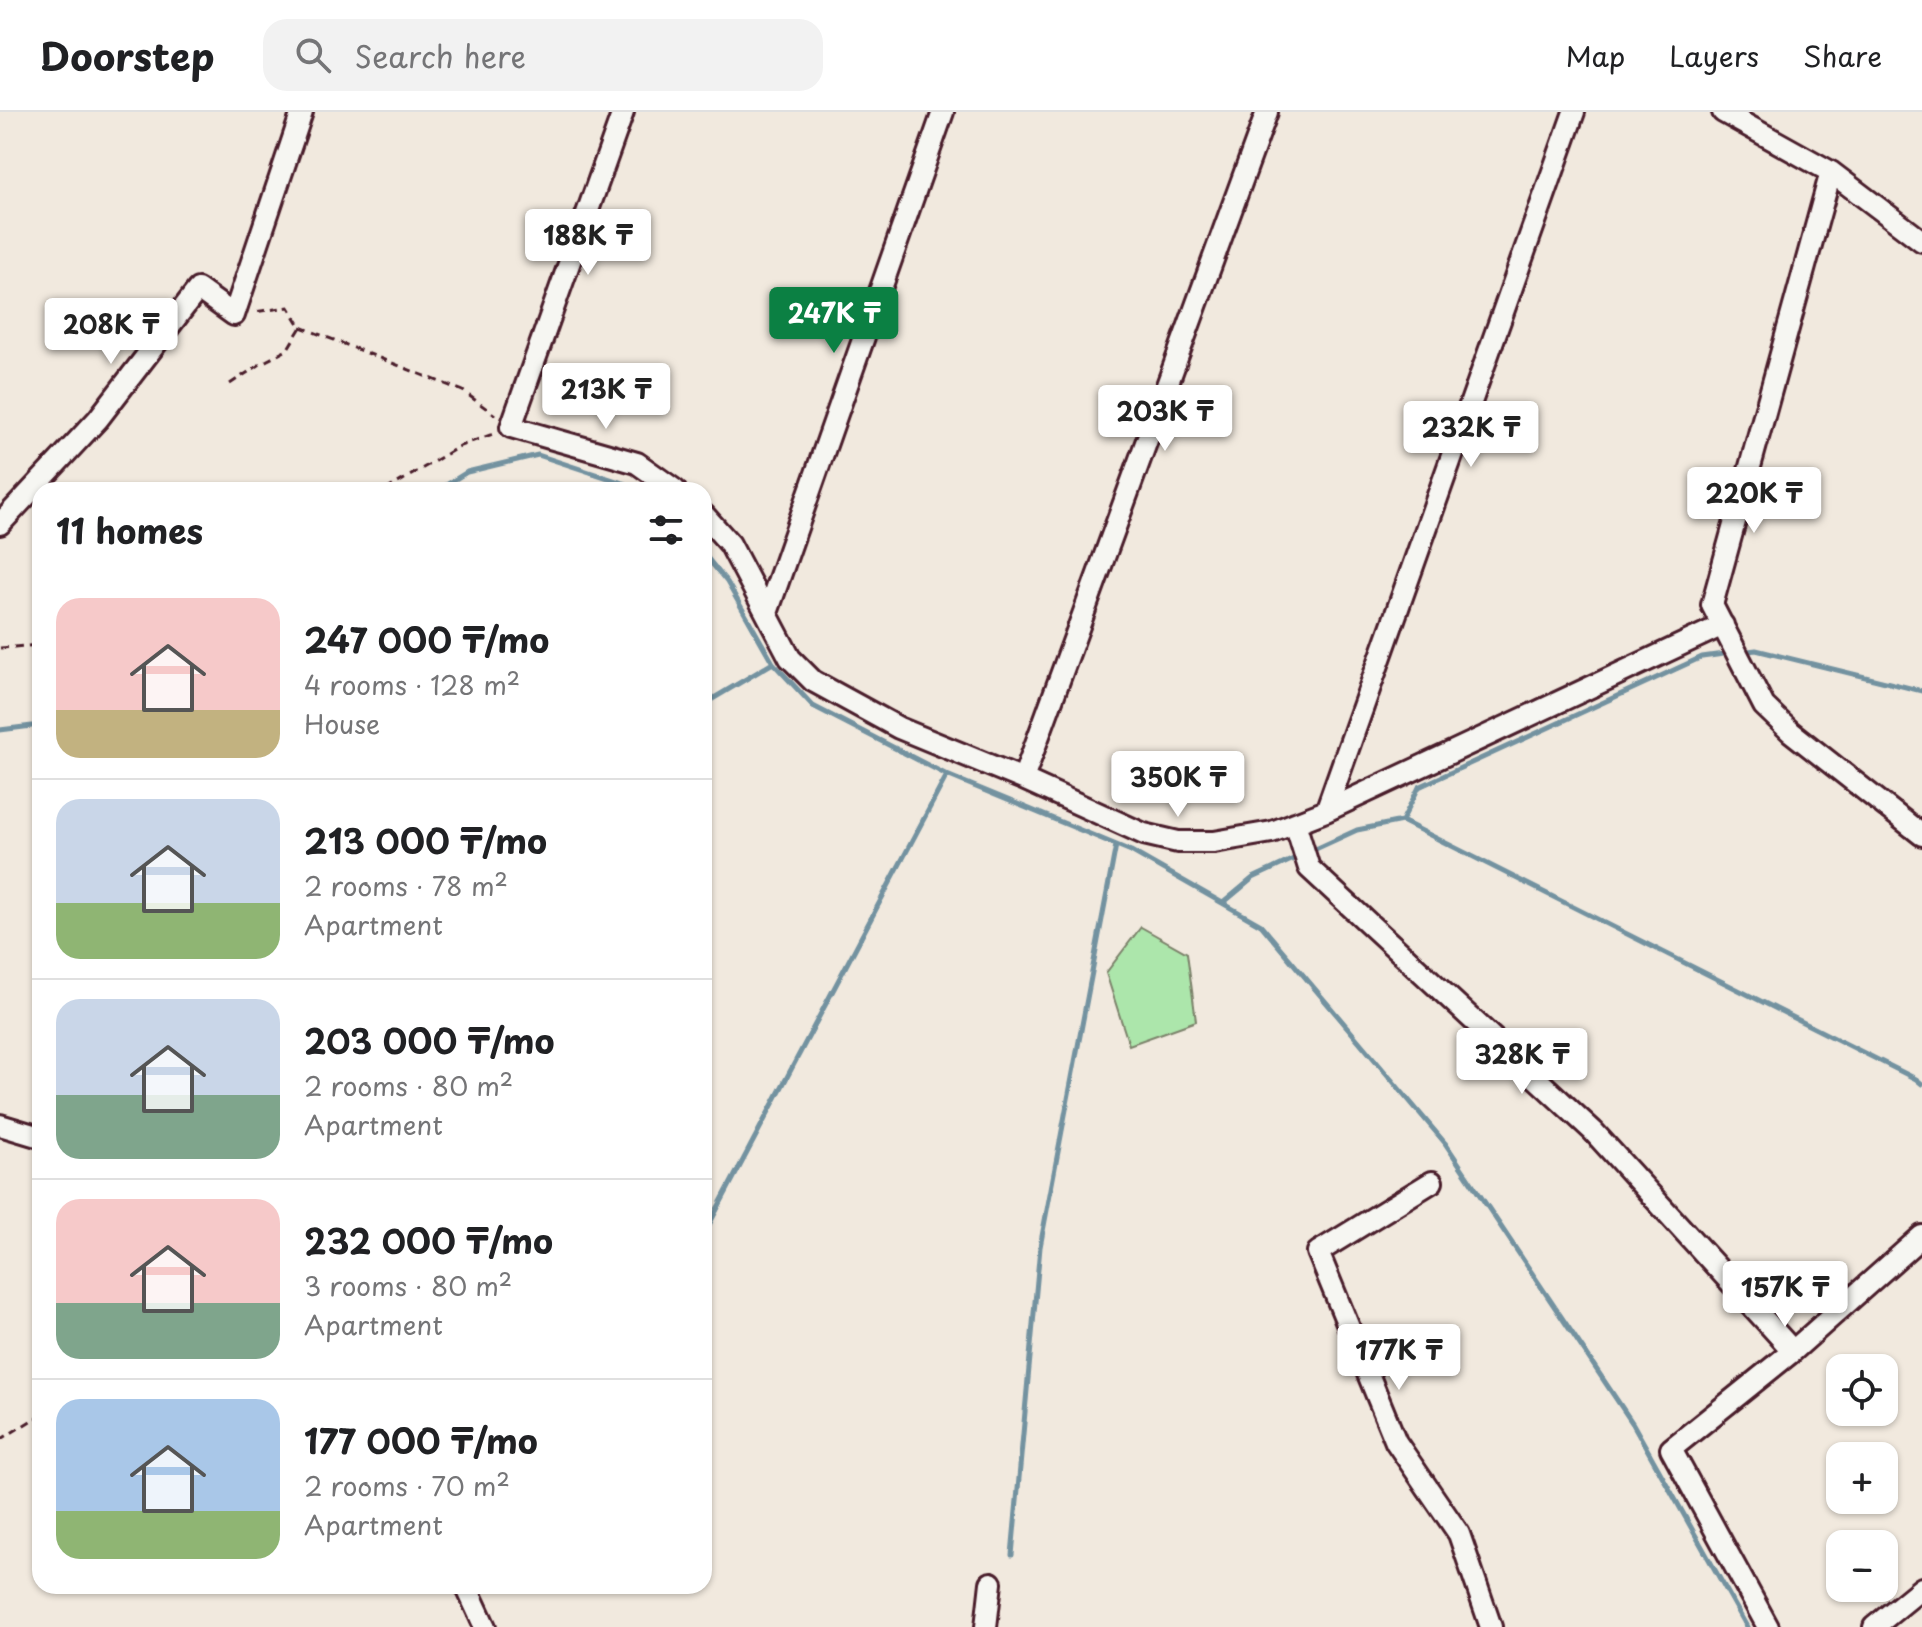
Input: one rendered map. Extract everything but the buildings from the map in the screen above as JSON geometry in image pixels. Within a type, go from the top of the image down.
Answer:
[{"type":"street","points":[[39,482],[98,419],[198,289],[234,315],[302,112]]},
{"type":"street","points":[[623,112],[511,427],[637,463],[664,482]]},
{"type":"street","points":[[767,613],[943,112]]},
{"type":"street","points":[[1023,779],[1267,112]]},
{"type":"street","points":[[1326,811],[1574,112]]},
{"type":"street","points":[[1723,112],[1831,172],[1922,241]]},
{"type":"street","points":[[1831,172],[1712,605],[1764,706],[1791,732],[1922,835]]},
{"type":"street","points":[[0,524],[32,490]]},
{"type":"street","points":[[712,524],[730,544],[790,658],[813,681],[899,728],[1023,779],[1144,834],[1178,842],[1214,842],[1272,832],[1326,811],[1723,625]]},
{"type":"street","points":[[1295,823],[1309,868],[1593,1131],[1793,1351]]},
{"type":"street","points":[[0,1125],[32,1135]]},
{"type":"street","points":[[1432,1182],[1318,1252],[1396,1442],[1459,1534],[1491,1627]]},
{"type":"street","points":[[1768,1627],[1671,1449],[1793,1351],[1922,1236]]},
{"type":"street","points":[[986,1627],[991,1583]]},
{"type":"street","points":[[1874,1627],[1922,1588]]},
{"type":"street","points":[[470,1594],[485,1627]]},
{"type":"path","points":[[234,315],[289,307],[301,327],[463,391],[511,427]]},
{"type":"path","points":[[230,384],[287,350],[301,327]]},
{"type":"path","points":[[399,482],[460,446],[511,427]]},
{"type":"path","points":[[0,648],[32,646]]},
{"type":"path","points":[[0,1440],[32,1420]]},
{"type":"green space","points":[[1141,927],[1187,953],[1196,1021],[1129,1045],[1106,973]]},
{"type":"waterway","points":[[451,482],[467,472],[538,455],[620,482]]},
{"type":"waterway","points":[[712,564],[727,582],[773,663],[813,706],[947,775],[1131,851],[1261,925],[1445,1143],[1633,1424],[1747,1627]]},
{"type":"waterway","points":[[1741,652],[1756,650],[1922,691]]},
{"type":"waterway","points":[[1402,821],[1419,787],[1702,657],[1731,653]]},
{"type":"waterway","points":[[712,699],[773,663]]},
{"type":"waterway","points":[[0,730],[32,726]]},
{"type":"waterway","points":[[712,1219],[947,775]]},
{"type":"waterway","points":[[1309,852],[1357,830],[1402,821],[1922,1084]]},
{"type":"waterway","points":[[1012,1555],[1040,1247],[1116,845]]},
{"type":"waterway","points":[[1223,903],[1253,878],[1300,856]]}]
